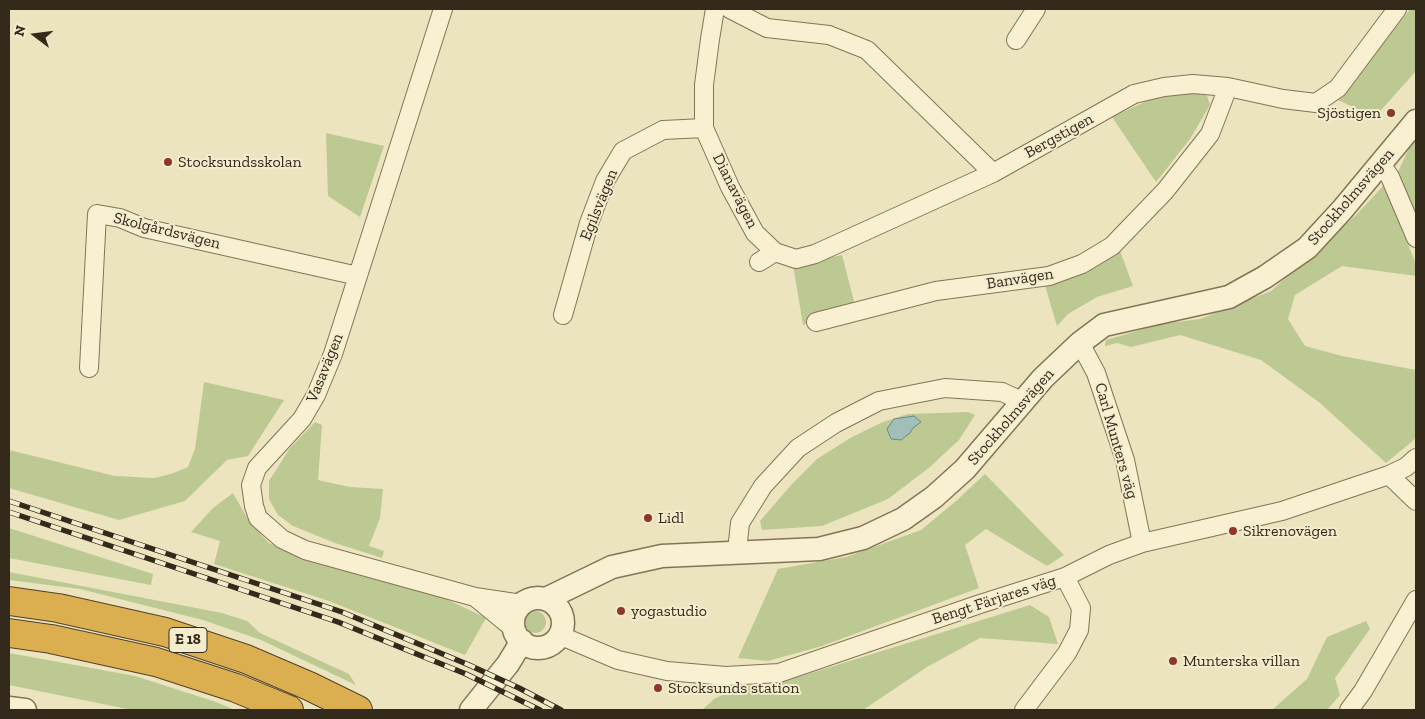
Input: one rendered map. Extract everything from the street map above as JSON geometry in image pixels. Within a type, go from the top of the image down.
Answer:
[{"type":"highway","name":"E 18","points":[[9,601],[58,608],[165,632],[246,659],[309,686],[358,710]]},
{"type":"highway","name":"E 18","points":[[9,633],[51,639],[156,662],[236,688],[289,710]]},
{"type":"street","name":"Vasavägen","points":[[444,9],[333,354],[316,395],[302,419],[257,468],[250,485],[258,518],[282,538],[305,550],[475,597],[522,604]]},
{"type":"street","name":"Dianavägen","points":[[716,9],[704,85],[704,128],[730,187],[755,233],[775,252],[796,259],[815,254],[993,173]]},
{"type":"street","points":[[730,9],[767,28],[829,35],[867,50],[993,173]]},
{"type":"street","points":[[1016,40],[1036,9]]},
{"type":"street","name":"Bergstigen","points":[[993,173],[1134,94],[1164,87],[1193,84],[1228,87],[1316,103],[1338,88],[1397,9]]},
{"type":"street","name":"Banvägen","points":[[816,322],[936,291],[1049,276],[1082,264],[1112,246],[1166,191],[1210,134],[1228,87]]},
{"type":"street","name":"Stockholmsvägen","points":[[546,599],[612,567],[662,556],[819,548],[863,538],[903,519],[934,497],[965,469],[1043,378],[1080,343],[1104,324],[1229,297],[1265,277],[1307,248],[1380,166],[1416,121]]},
{"type":"street","name":"Egilsvägen","points":[[563,314],[589,223],[605,181],[623,151],[663,130],[704,128]]},
{"type":"street","points":[[1380,166],[1390,177],[1416,238]]},
{"type":"street","name":"Skolgårdsvägen","points":[[89,368],[97,214],[120,218],[144,228],[358,276]]},
{"type":"street","points":[[759,262],[775,252]]},
{"type":"street","name":"Carl Munters väg","points":[[1080,343],[1096,373],[1125,460],[1142,543]]},
{"type":"street","points":[[737,552],[740,523],[763,486],[798,448],[836,423],[879,401],[945,388],[1002,392],[1024,402]]},
{"type":"street","points":[[1416,458],[1406,467],[1389,476],[1416,500]]},
{"type":"street","name":"Bengt Färjares väg","points":[[559,635],[618,660],[666,671],[726,676],[779,673],[1066,576],[1109,555],[1142,543],[1282,511],[1389,476]]},
{"type":"street","points":[[1024,710],[1067,653],[1079,630],[1081,608],[1066,576]]},
{"type":"street","name":"Vasavägen","points":[[475,597],[518,635]]},
{"type":"street","points":[[530,599],[546,599],[558,608],[562,616],[563,625],[559,635],[553,642],[537,648],[529,646],[518,635],[513,621],[515,612],[530,599]]},
{"type":"street","points":[[1349,710],[1364,690],[1416,600]]},
{"type":"street","points":[[471,710],[508,664],[518,635]]},
{"type":"street","points":[[9,708],[25,710]]},
{"type":"green space","points":[[1410,9],[1416,9],[1416,71],[1375,117],[1338,100]]},
{"type":"green space","points":[[1191,92],[1206,93],[1210,105],[1190,139],[1156,182],[1112,117],[1160,95]]},
{"type":"green space","points":[[326,133],[384,146],[360,217],[328,196]]},
{"type":"green space","points":[[1416,138],[1416,218],[1398,172]]},
{"type":"green space","points":[[1384,185],[1416,264],[1416,276],[1342,266],[1295,295],[1288,319],[1305,346],[1342,356],[1416,370],[1416,438],[1386,463],[1320,403],[1261,360],[1180,335],[1131,347],[1117,343],[1105,346],[1106,340],[1161,324],[1200,319],[1271,291],[1356,215]]},
{"type":"green space","points":[[1120,251],[1133,286],[1097,297],[1068,314],[1057,326],[1043,279],[1086,271]]},
{"type":"green space","points":[[842,255],[855,305],[803,325],[793,265]]},
{"type":"green space","points":[[204,382],[284,400],[248,456],[227,460],[185,501],[119,520],[9,488],[9,450],[115,476],[154,478],[188,467],[195,449]]},
{"type":"green space","points":[[968,412],[975,415],[959,440],[930,467],[888,499],[822,526],[762,530],[760,521],[792,484],[817,459],[852,437],[883,422],[908,414]]},
{"type":"green space","points":[[315,422],[322,425],[318,480],[350,487],[383,489],[380,518],[369,546],[384,551],[382,558],[335,543],[293,526],[278,515],[269,499],[269,481],[290,448]]},
{"type":"green space","points":[[985,474],[1064,555],[1047,566],[986,529],[965,545],[979,588],[822,646],[768,661],[738,658],[778,569],[846,557],[921,530]]},
{"type":"green space","points":[[233,493],[250,523],[269,543],[304,559],[444,598],[486,618],[465,655],[329,601],[214,564],[220,541],[191,532],[213,508]]},
{"type":"green space","points":[[9,528],[153,574],[151,585],[9,558]]},
{"type":"green space","points":[[9,572],[222,613],[247,621],[260,633],[349,674],[356,685],[261,640],[203,620],[80,589],[9,580]]},
{"type":"green space","points":[[1030,605],[1049,617],[1058,644],[980,638],[927,667],[863,710],[702,710],[714,699],[742,685],[766,687]]},
{"type":"green space","points":[[535,611],[543,614],[546,622],[543,630],[535,633],[527,630],[524,622],[527,614]]},
{"type":"green space","points":[[1366,621],[1370,629],[1335,678],[1340,695],[1327,710],[1272,710],[1307,679],[1327,637]]},
{"type":"green space","points":[[9,653],[135,676],[235,710],[132,710],[9,685]]},
{"type":"water","points":[[914,416],[921,422],[901,440],[891,439],[887,429],[894,419]]},
{"type":"railway","points":[[9,501],[342,612],[469,665],[561,710]]},
{"type":"railway","points":[[9,512],[338,622],[466,674],[540,710]]},
{"type":"place","name":"Sjöstigen","points":[[1391,113]]},
{"type":"place","name":"Stocksundsskolan","points":[[168,162]]},
{"type":"place","name":"Lidl","points":[[648,518]]},
{"type":"place","name":"Sikrenovägen","points":[[1233,531]]},
{"type":"place","name":"yogastudio","points":[[621,611]]},
{"type":"place","name":"Munterska villan","points":[[1173,661]]},
{"type":"place","name":"Stocksunds station","points":[[658,688]]}]
